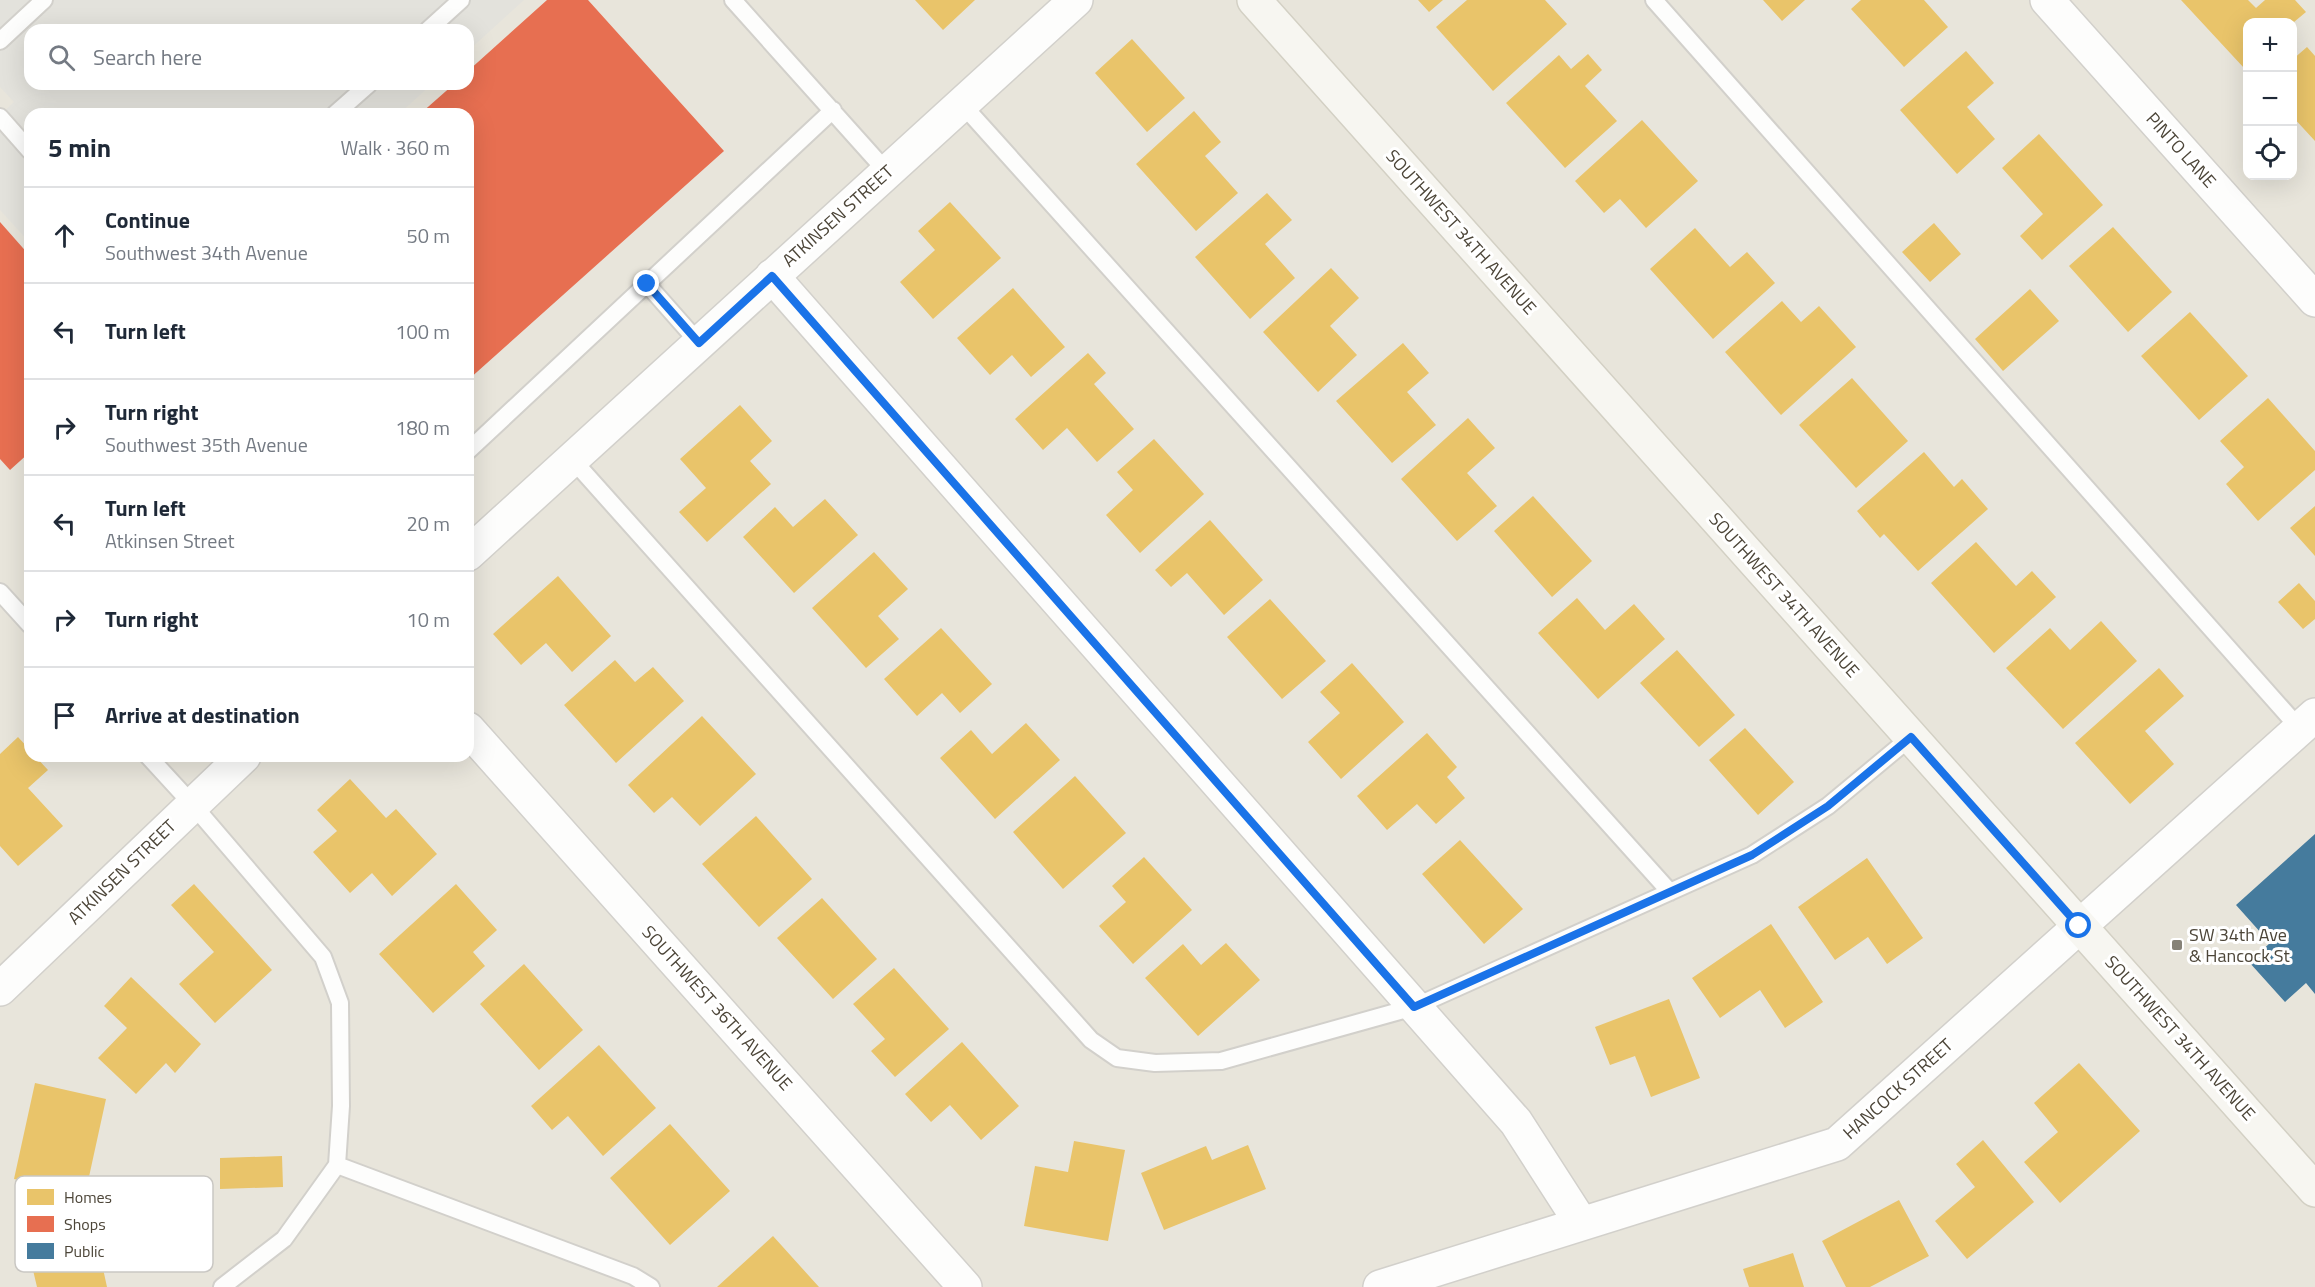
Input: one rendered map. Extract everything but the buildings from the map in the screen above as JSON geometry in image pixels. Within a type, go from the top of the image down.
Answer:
[{"type":"main road","name":"SOUTHWEST 34TH AVENUE","points":[[1254,0],[2315,1190]]},
{"type":"street","name":"ATKINSEN STREET","points":[[474,549],[1076,0]]},
{"type":"street","name":"PINTO LANE","points":[[2048,0],[2315,300]]},
{"type":"street","points":[[772,276],[1516,1122],[1581,1223]]},
{"type":"street","name":"HANCOCK STREET","points":[[1380,1287],[1837,1144],[2307,722]]},
{"type":"street","name":"SOUTHWEST 36TH AVENUE","points":[[474,736],[965,1287]]},
{"type":"street","name":"ATKINSEN STREET","points":[[3,980],[238,762]]},
{"type":"lane","points":[[0,41],[44,0]]},
{"type":"lane","points":[[435,24],[461,0]]},
{"type":"lane","points":[[733,0],[887,172]]},
{"type":"lane","points":[[1654,0],[2307,722]]},
{"type":"lane","points":[[342,108],[362,90]]},
{"type":"lane","points":[[962,104],[1670,892]]},
{"type":"lane","points":[[474,445],[833,110]]},
{"type":"lane","points":[[0,117],[24,144]]},
{"type":"lane","points":[[647,284],[699,343]]},
{"type":"lane","points":[[572,459],[1091,1040],[1117,1058],[1155,1063],[1221,1061],[1414,1007],[1761,849],[1828,806],[1911,737]]},
{"type":"lane","points":[[0,592],[24,618]]},
{"type":"lane","points":[[154,762],[193,804],[323,957],[340,1004],[341,1106],[337,1165],[284,1239],[222,1287]]},
{"type":"lane","points":[[337,1165],[633,1276],[651,1287]]},
{"type":"shaded area","points":[[0,0],[2315,0],[2315,1287],[0,1287]]},
{"type":"shaded area","points":[[0,0],[524,0],[474,46],[474,24],[24,24],[24,90],[425,90],[406,108],[24,108],[24,236],[0,210],[0,115],[14,102],[0,87]]},
{"type":"place","name":"SW 34th Ave & Hancock St","points":[[2177,945]]},
{"type":"route","points":[[647,284],[699,343],[772,276],[1414,1007],[1752,855],[1828,806],[1911,737],[2079,926]]}]
